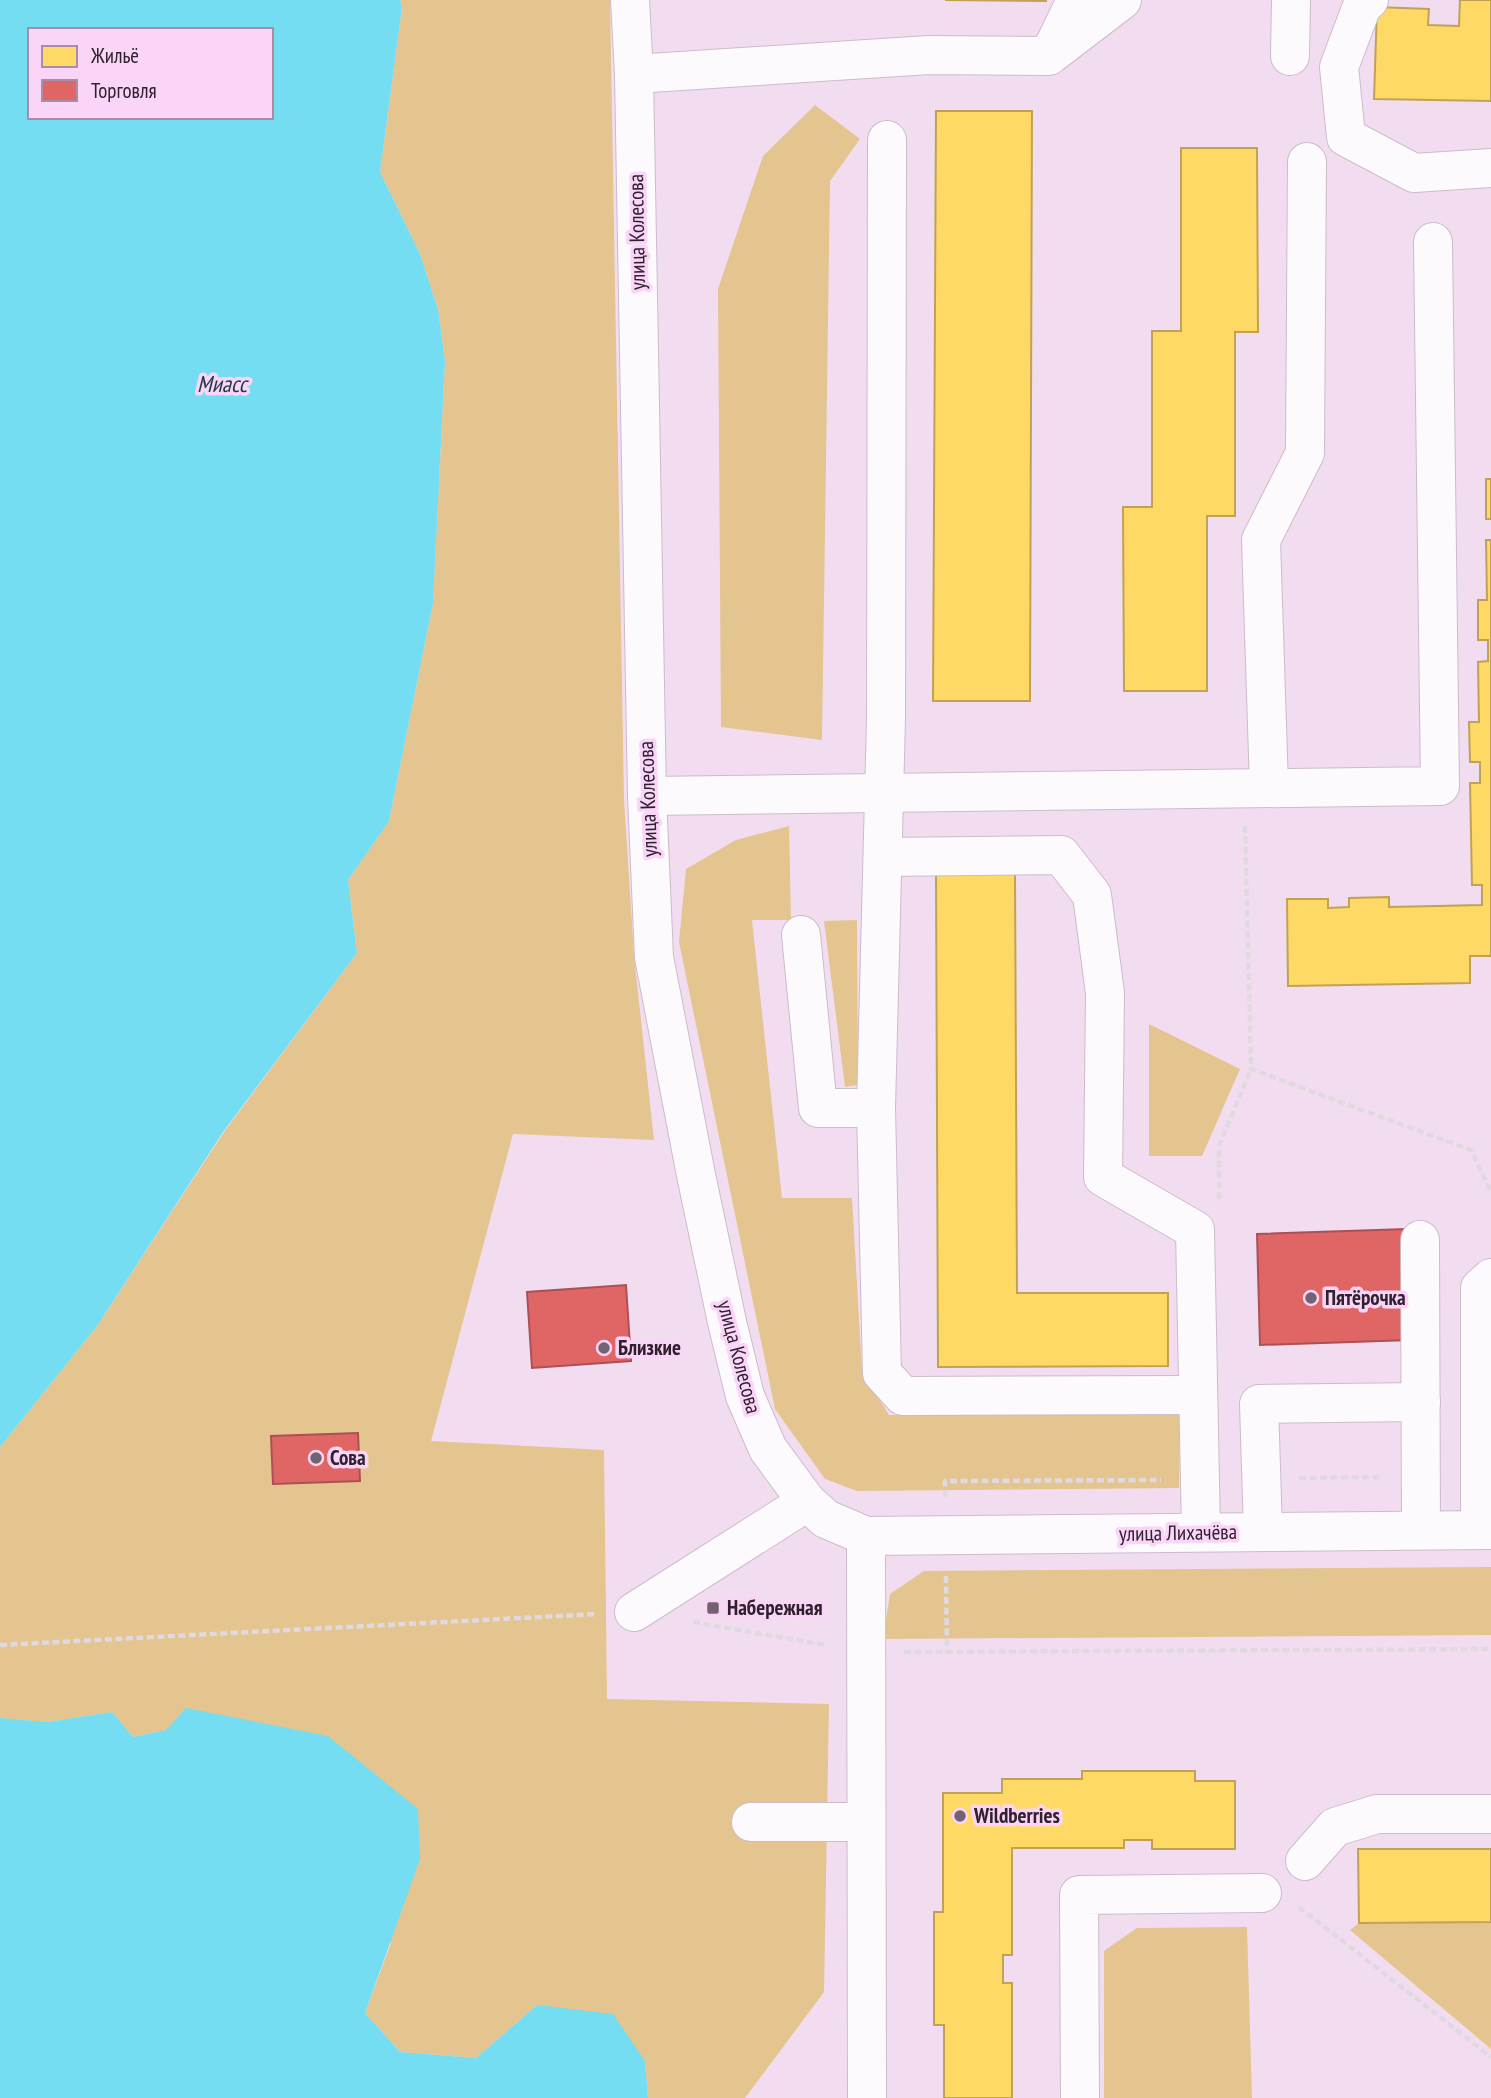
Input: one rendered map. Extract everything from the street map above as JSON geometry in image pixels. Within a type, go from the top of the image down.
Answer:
[{"type":"street","name":"улица Колесова","points":[[630,0],[634,75],[647,796],[654,957],[727,1322],[745,1396],[768,1449],[807,1502],[826,1519],[866,1536]]},
{"type":"street","points":[[1049,56],[1076,0]]},
{"type":"street","points":[[634,75],[929,55],[1049,56],[1122,0]]},
{"type":"street","points":[[1290,56],[1291,0]]},
{"type":"street","points":[[1369,0],[1362,6],[1339,67],[1346,137],[1414,173],[1491,168]]},
{"type":"street","points":[[887,140],[884,793],[876,1108],[882,1373],[903,1396],[1198,1395]]},
{"type":"street","points":[[1256,787],[1261,540],[1305,453],[1307,162]]},
{"type":"street","points":[[647,796],[1440,786],[1433,242]]},
{"type":"street","points":[[883,857],[1061,855],[1092,895],[1105,993],[1103,1177],[1195,1230],[1201,1532]]},
{"type":"street","points":[[801,935],[818,1108],[876,1108]]},
{"type":"street","points":[[1420,1240],[1421,1530]]},
{"type":"street","points":[[1486,1530],[1479,1288],[1491,1278]]},
{"type":"street","points":[[1263,1532],[1259,1404],[1421,1402]]},
{"type":"street","points":[[634,1612],[807,1502]]},
{"type":"street","name":"улица Лихачёва","points":[[866,1536],[1486,1530]]},
{"type":"street","points":[[866,1536],[867,2098]]},
{"type":"street","points":[[1305,1861],[1335,1827],[1377,1814],[1491,1814]]},
{"type":"street","points":[[751,1822],[866,1822]]},
{"type":"street","points":[[1080,2098],[1079,1895],[1262,1894]]},
{"type":"path","points":[[1219,1168],[1219,1146],[1251,1069],[1256,787]]},
{"type":"path","points":[[1251,1069],[1471,1150],[1491,1192]]},
{"type":"path","points":[[0,1645],[634,1612],[866,1652],[1491,1649]]},
{"type":"path","points":[[1262,1894],[1301,1908],[1491,2057]]},
{"type":"shaded area","points":[[400,0],[610,0],[624,799],[634,956],[654,1140],[513,1134],[431,1441],[604,1450],[607,1699],[829,1704],[824,1992],[745,2098],[648,2098],[645,2061],[537,2005],[476,2058],[400,2052],[365,2013],[391,1943],[166,1730],[133,1737],[112,1712],[47,1722],[0,1718],[0,1447],[97,1326],[224,1132],[357,953],[348,880],[389,821],[433,603],[445,361],[438,309],[420,254],[380,172],[402,7]]},
{"type":"shaded area","points":[[815,105],[860,139],[830,181],[822,740],[721,727],[718,289],[763,156]]},
{"type":"shaded area","points":[[789,826],[791,920],[752,920],[782,1198],[852,1198],[862,1371],[889,1415],[1180,1414],[1179,1488],[857,1491],[825,1479],[775,1409],[679,942],[686,869],[736,840]]},
{"type":"shaded area","points":[[857,920],[858,1085],[845,1087],[824,921]]},
{"type":"shaded area","points":[[1149,1024],[1240,1069],[1202,1156],[1149,1156]]},
{"type":"shaded area","points":[[1491,1567],[1491,1635],[883,1639],[890,1594],[924,1571]]},
{"type":"shaded area","points":[[1491,1922],[1491,2049],[1350,1930],[1359,1923]]},
{"type":"shaded area","points":[[1247,1927],[1252,2098],[1104,2098],[1104,1951],[1137,1928]]},
{"type":"water","name":"Миасс","points":[[0,0],[400,0],[402,7],[380,172],[420,254],[438,309],[445,361],[433,603],[389,821],[348,880],[357,953],[223,1132],[97,1326],[0,1447]]},
{"type":"water","points":[[186,1708],[328,1736],[418,1809],[420,1859],[365,2013],[400,2052],[476,2058],[537,2005],[613,2014],[645,2061],[648,2098],[0,2098],[0,1718],[47,1722],[112,1712],[133,1737],[166,1730]]},
{"type":"building: Жильё","points":[[945,0],[1046,0],[1046,1]]},
{"type":"building: Жильё","points":[[1460,0],[1491,0],[1491,101],[1374,99],[1377,7],[1429,9],[1428,25],[1459,26]]},
{"type":"building: Жильё","points":[[936,111],[1032,111],[1030,701],[933,701]]},
{"type":"building: Жильё","points":[[1181,148],[1257,148],[1258,332],[1235,332],[1235,516],[1207,516],[1207,691],[1124,691],[1123,507],[1152,507],[1152,331],[1181,331]]},
{"type":"building: Жильё","points":[[1486,479],[1491,479],[1491,519],[1486,519]]},
{"type":"building: Жильё","points":[[1486,540],[1491,540],[1491,956],[1470,956],[1470,983],[1288,986],[1287,899],[1328,899],[1328,908],[1349,907],[1349,898],[1389,897],[1389,907],[1482,905],[1482,885],[1472,885],[1470,783],[1480,783],[1480,762],[1470,762],[1469,722],[1479,722],[1478,662],[1488,661],[1488,640],[1478,640],[1478,600],[1487,600]]},
{"type":"building: Жильё","points":[[936,872],[1015,872],[1017,1293],[1168,1293],[1168,1366],[938,1367]]},
{"type":"building: Жильё","points":[[1082,1771],[1195,1771],[1195,1781],[1235,1781],[1235,1849],[1152,1849],[1152,1840],[1124,1840],[1124,1848],[1012,1848],[1012,1955],[1003,1955],[1003,1983],[1012,1983],[1012,2098],[944,2098],[944,2025],[934,2025],[934,1912],[943,1912],[943,1793],[1002,1793],[1002,1779],[1082,1779]]},
{"type":"building: Жильё","points":[[1358,1849],[1491,1849],[1491,1922],[1359,1923]]},
{"type":"building: Торговля","points":[[1406,1229],[1410,1340],[1260,1345],[1257,1234]]},
{"type":"building: Торговля","points":[[626,1285],[631,1361],[532,1368],[527,1292]]},
{"type":"building: Торговля","points":[[358,1433],[360,1481],[273,1484],[271,1436]]},
{"type":"place","name":"Пятёрочка","points":[[1311,1298]]},
{"type":"place","name":"Близкие","points":[[604,1348]]},
{"type":"place","name":"Сова","points":[[316,1458]]},
{"type":"place","name":"Набережная","points":[[713,1608]]},
{"type":"place","name":"Wildberries","points":[[960,1816]]}]
